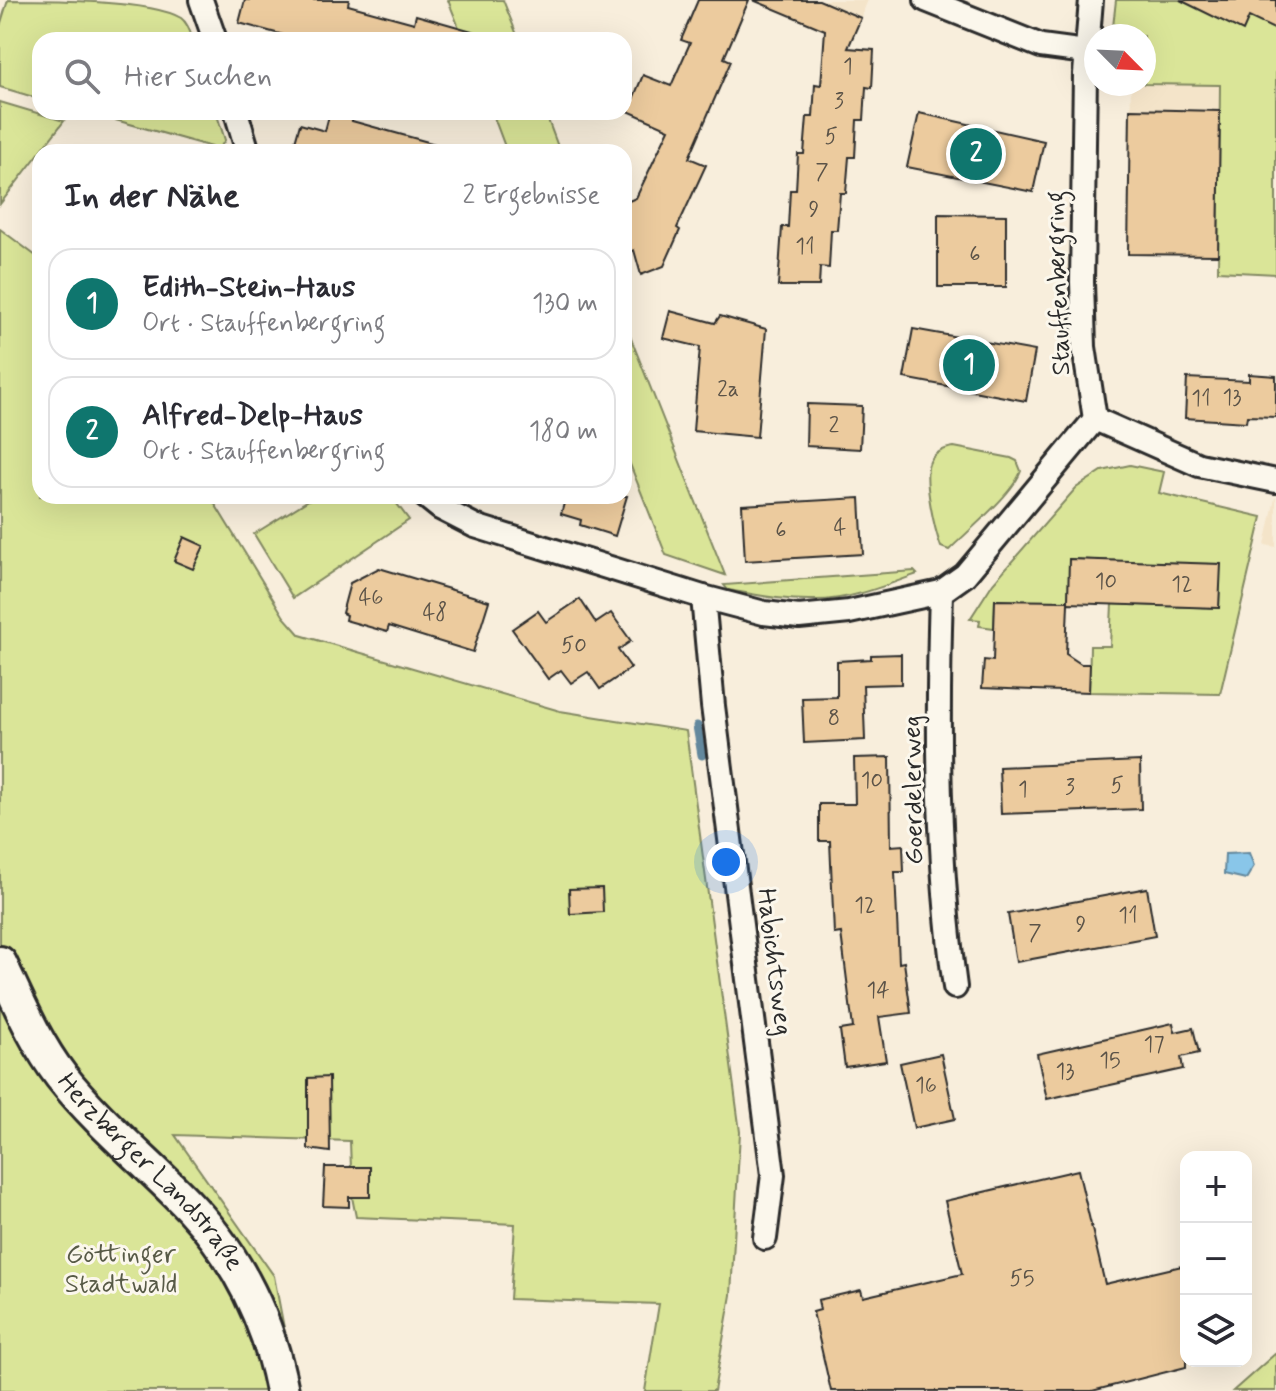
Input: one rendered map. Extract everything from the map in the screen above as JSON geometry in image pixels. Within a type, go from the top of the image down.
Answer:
[{"type":"street","points":[[201,0],[212,32]]},
{"type":"street","points":[[926,0],[1041,46],[1084,52]]},
{"type":"street","name":"Stauffenbergring","points":[[1089,24],[1091,0]]},
{"type":"street","name":"Stauffenbergring","points":[[1085,96],[1082,282],[1084,347],[1095,419]]},
{"type":"street","points":[[238,120],[246,144]]},
{"type":"street","points":[[435,504],[475,526],[703,597],[764,613],[799,617],[849,612],[941,592],[965,575],[1095,419],[1199,465],[1276,481]]},
{"type":"street","name":"Goerdelerweg","points":[[941,592],[942,828],[946,921],[955,987]]},
{"type":"street","name":"Habichtsweg","points":[[703,597],[713,706],[773,1175],[765,1238]]},
{"type":"street","name":"Herzberger Landstraße","points":[[0,963],[36,1038],[61,1076],[106,1126],[191,1208],[229,1255],[256,1304],[276,1361],[282,1391]]},
{"type":"shaded area","points":[[773,0],[868,0],[851,41],[770,7]]},
{"type":"shaded area","points":[[1156,84],[1220,85],[1218,255],[1128,254],[1131,96],[1156,96]]},
{"type":"shaded area","points":[[1276,498],[1276,547],[1265,545]]},
{"type":"green space","points":[[8,0],[48,0],[124,4],[167,12],[181,18],[190,32],[32,32],[32,97],[0,87],[0,26]]},
{"type":"green space","points":[[448,0],[503,0],[516,32],[461,32]]},
{"type":"green space","points":[[1116,0],[1276,0],[1276,274],[1218,271],[1220,85],[1156,84],[1156,24],[1113,24]]},
{"type":"green space","points":[[0,102],[32,112],[32,120],[64,121],[46,144],[32,144],[32,162],[0,204]]},
{"type":"green space","points":[[116,120],[219,120],[225,140],[222,144],[201,144]]},
{"type":"green space","points":[[495,120],[548,120],[557,144],[504,144]]},
{"type":"green space","name":"Göttinger Stadtwald","points":[[0,229],[32,253],[32,504],[215,504],[284,617],[300,635],[560,711],[686,731],[740,1132],[731,1295],[714,1391],[645,1391],[659,1304],[510,1299],[515,1224],[356,1217],[352,1197],[350,1141],[175,1135],[274,1276],[296,1391],[0,1391]]},
{"type":"green space","points":[[632,341],[725,575],[666,555],[632,469]]},
{"type":"green space","points":[[954,447],[1011,458],[1017,461],[1021,471],[1000,501],[949,550],[941,547],[936,530],[928,472],[936,454]]},
{"type":"green space","points":[[1130,465],[1164,472],[1159,493],[1262,517],[1220,694],[1089,692],[1090,646],[1110,646],[1112,604],[1219,608],[1220,565],[1070,559],[1068,603],[995,600],[994,628],[979,626],[980,620],[970,619],[993,583],[1076,488],[1102,471]]},
{"type":"green space","points":[[302,504],[397,504],[409,520],[293,598],[254,534]]},
{"type":"green space","points":[[914,571],[917,574],[880,588],[828,599],[771,597],[728,590],[724,585]]},
{"type":"green space","points":[[1276,1353],[1276,1391],[1233,1391]]},
{"type":"water","points":[[1249,853],[1254,866],[1246,879],[1224,874],[1225,854]]},
{"type":"building","points":[[245,0],[349,0],[348,5],[414,23],[416,15],[476,32],[272,32],[239,23]]},
{"type":"building","points":[[698,0],[749,0],[724,58],[731,61],[689,158],[706,165],[677,228],[680,230],[664,266],[641,275],[632,251],[632,200],[636,198],[669,129],[632,113],[632,101],[643,75],[671,86],[690,43],[681,40]]},
{"type":"building","points":[[753,0],[819,0],[861,18],[848,48],[874,50],[872,88],[866,87],[864,120],[857,120],[855,157],[849,157],[846,193],[840,193],[837,230],[831,230],[829,268],[820,267],[819,286],[778,286],[782,227],[788,227],[790,190],[796,190],[798,154],[804,154],[807,117],[813,117],[815,84],[821,85],[825,30]]},
{"type":"building","points":[[1180,0],[1276,0],[1276,30],[1249,17],[1243,31]]},
{"type":"building","points":[[1130,109],[1220,111],[1218,255],[1128,254]]},
{"type":"building","points":[[919,113],[1044,141],[1033,192],[907,167]]},
{"type":"building","points":[[328,120],[352,120],[435,144],[294,144],[300,124],[325,131]]},
{"type":"building","points":[[938,214],[1006,215],[1006,287],[938,287]]},
{"type":"building","points":[[670,311],[715,323],[720,316],[766,329],[757,437],[693,431],[700,347],[663,338]]},
{"type":"building","points":[[913,329],[1035,351],[1026,401],[904,378]]},
{"type":"building","points":[[1249,374],[1276,376],[1276,417],[1247,416],[1246,422],[1185,418],[1187,378],[1249,381]]},
{"type":"building","points":[[807,404],[862,406],[860,449],[806,446]]},
{"type":"building","points":[[860,498],[863,554],[745,561],[742,505]]},
{"type":"building","points":[[564,504],[625,504],[615,536],[580,525],[581,520],[561,514]]},
{"type":"building","points":[[184,537],[204,546],[193,569],[174,561]]},
{"type":"building","points":[[1069,559],[1221,564],[1219,608],[1068,603],[1066,654],[1081,664],[1090,664],[1089,692],[982,688],[984,660],[993,661],[995,600],[1068,601]]},
{"type":"building","points":[[379,568],[489,601],[473,652],[389,626],[387,632],[345,620],[346,615],[342,613],[350,583]]},
{"type":"building","points":[[580,599],[596,623],[611,613],[631,641],[618,650],[631,668],[600,689],[588,672],[571,683],[561,670],[548,679],[512,629],[538,611],[546,622]]},
{"type":"building","points":[[901,654],[901,684],[863,685],[865,740],[804,743],[802,698],[837,697],[837,661]]},
{"type":"building","points":[[890,757],[891,846],[903,845],[904,872],[895,872],[899,963],[904,962],[911,1013],[879,1017],[886,1061],[845,1067],[840,1030],[853,1028],[841,933],[834,934],[830,841],[819,841],[819,804],[855,804],[854,758]]},
{"type":"building","points":[[1140,761],[1141,809],[1001,814],[999,767]]},
{"type":"building","points":[[602,888],[603,912],[570,914],[569,889]]},
{"type":"building","points":[[1147,888],[1155,936],[1016,962],[1008,914]]},
{"type":"building","points":[[1173,1023],[1175,1032],[1193,1028],[1199,1053],[1181,1057],[1183,1069],[1047,1099],[1037,1054]]},
{"type":"building","points":[[941,1054],[955,1119],[914,1128],[900,1063]]},
{"type":"building","points":[[329,1077],[330,1152],[308,1149],[308,1078]]},
{"type":"building","points":[[325,1167],[370,1167],[370,1197],[349,1197],[349,1207],[323,1206]]},
{"type":"building","points":[[1078,1170],[1105,1284],[1180,1266],[1180,1367],[1186,1367],[1092,1391],[831,1391],[813,1312],[820,1310],[818,1300],[861,1290],[863,1297],[962,1274],[945,1201]]},
{"type":"waterway","points":[[697,726],[702,755]]},
{"type":"place","name":"Alfred-Delp-Haus","points":[[976,154]]},
{"type":"place","name":"Edith-Stein-Haus","points":[[969,365]]}]
